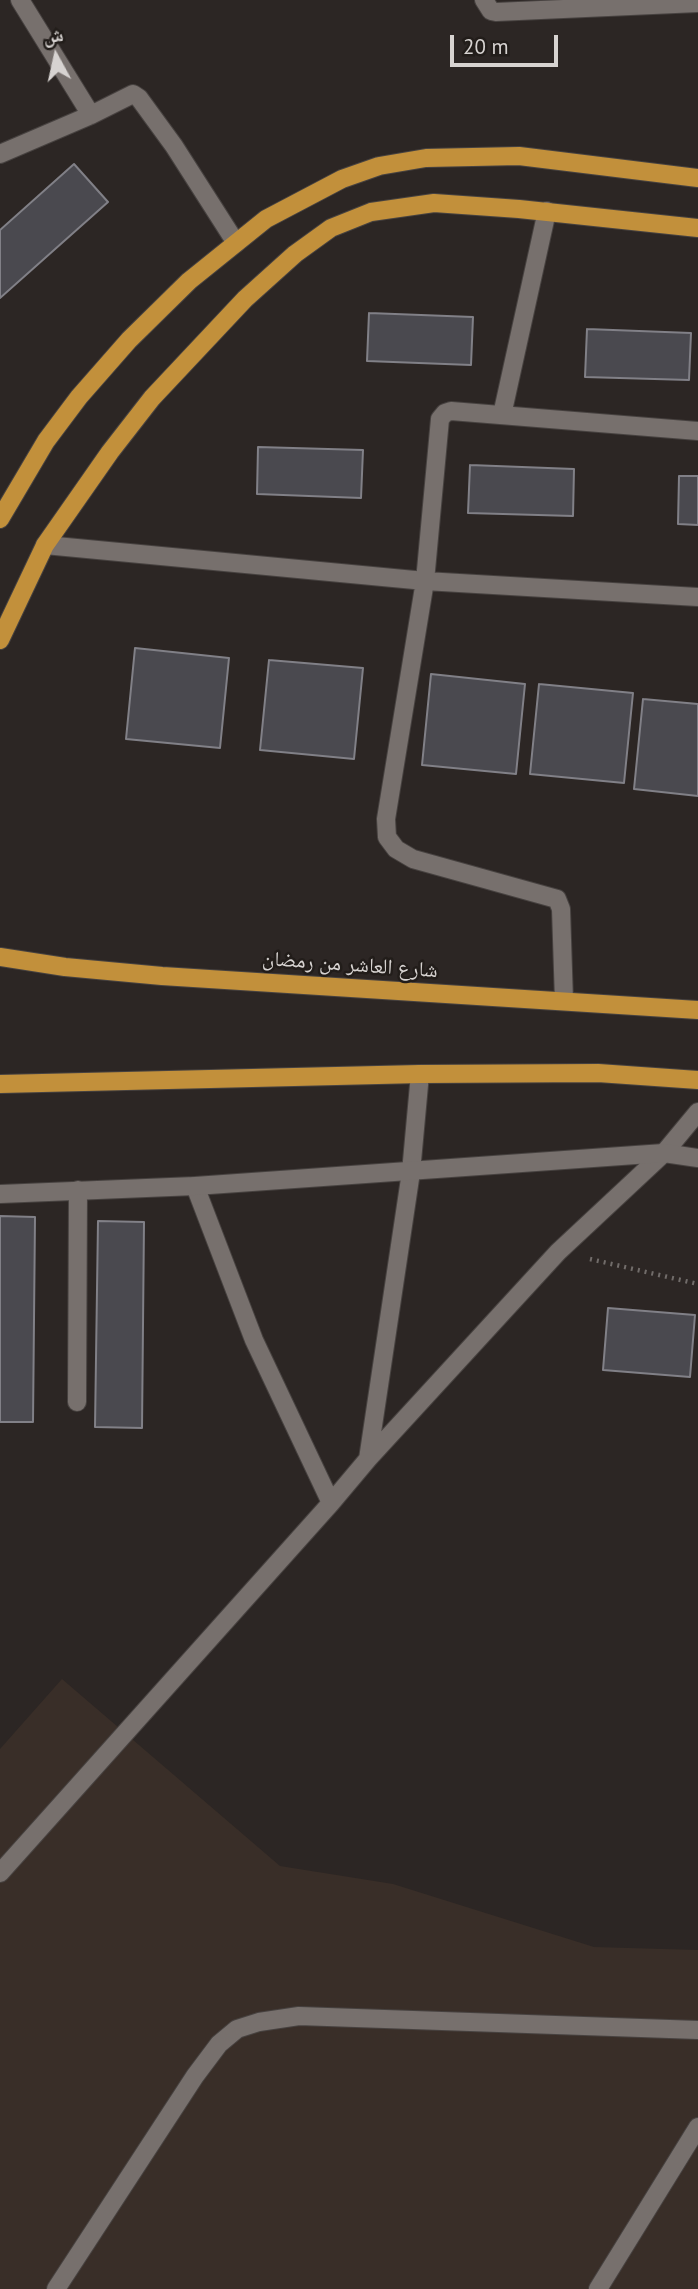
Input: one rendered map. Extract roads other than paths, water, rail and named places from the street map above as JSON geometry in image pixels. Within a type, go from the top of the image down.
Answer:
[{"type":"main road","points":[[0,519],[46,441],[79,397],[129,340],[189,282],[266,219],[342,179],[379,166],[426,158],[519,156],[698,178]]},
{"type":"main road","points":[[0,639],[45,545],[152,397],[245,299],[295,254],[331,228],[371,212],[434,204],[547,211],[698,228]]},
{"type":"main road","name":"شارع العاشر من رمضان","points":[[0,957],[65,967],[162,976],[698,1010]]},
{"type":"main road","points":[[0,1084],[421,1074],[598,1073],[698,1080]]},
{"type":"street","points":[[20,0],[91,116]]},
{"type":"street","points":[[484,0],[491,11],[496,12],[634,3],[698,3]]},
{"type":"street","points":[[0,154],[91,116],[128,95],[137,96],[174,146],[236,243]]},
{"type":"street","points":[[502,415],[547,211]]},
{"type":"street","points":[[564,1001],[561,909],[557,899],[413,859],[396,849],[387,837],[386,819],[425,581],[440,419],[451,411],[698,432]]},
{"type":"street","points":[[45,545],[425,581],[698,597]]},
{"type":"street","points":[[368,1459],[411,1172],[421,1074]]},
{"type":"street","points":[[0,1873],[368,1459],[558,1252],[664,1153],[698,1112]]},
{"type":"street","points":[[0,1195],[195,1186],[664,1153],[698,1158]]},
{"type":"street","points":[[195,1186],[254,1340],[331,1503]]},
{"type":"street","points":[[77,1402],[78,1190]]},
{"type":"street","points":[[56,2289],[195,2076],[219,2044],[237,2029],[258,2022],[299,2016],[698,2030]]},
{"type":"street","points":[[598,2289],[698,2127]]}]
